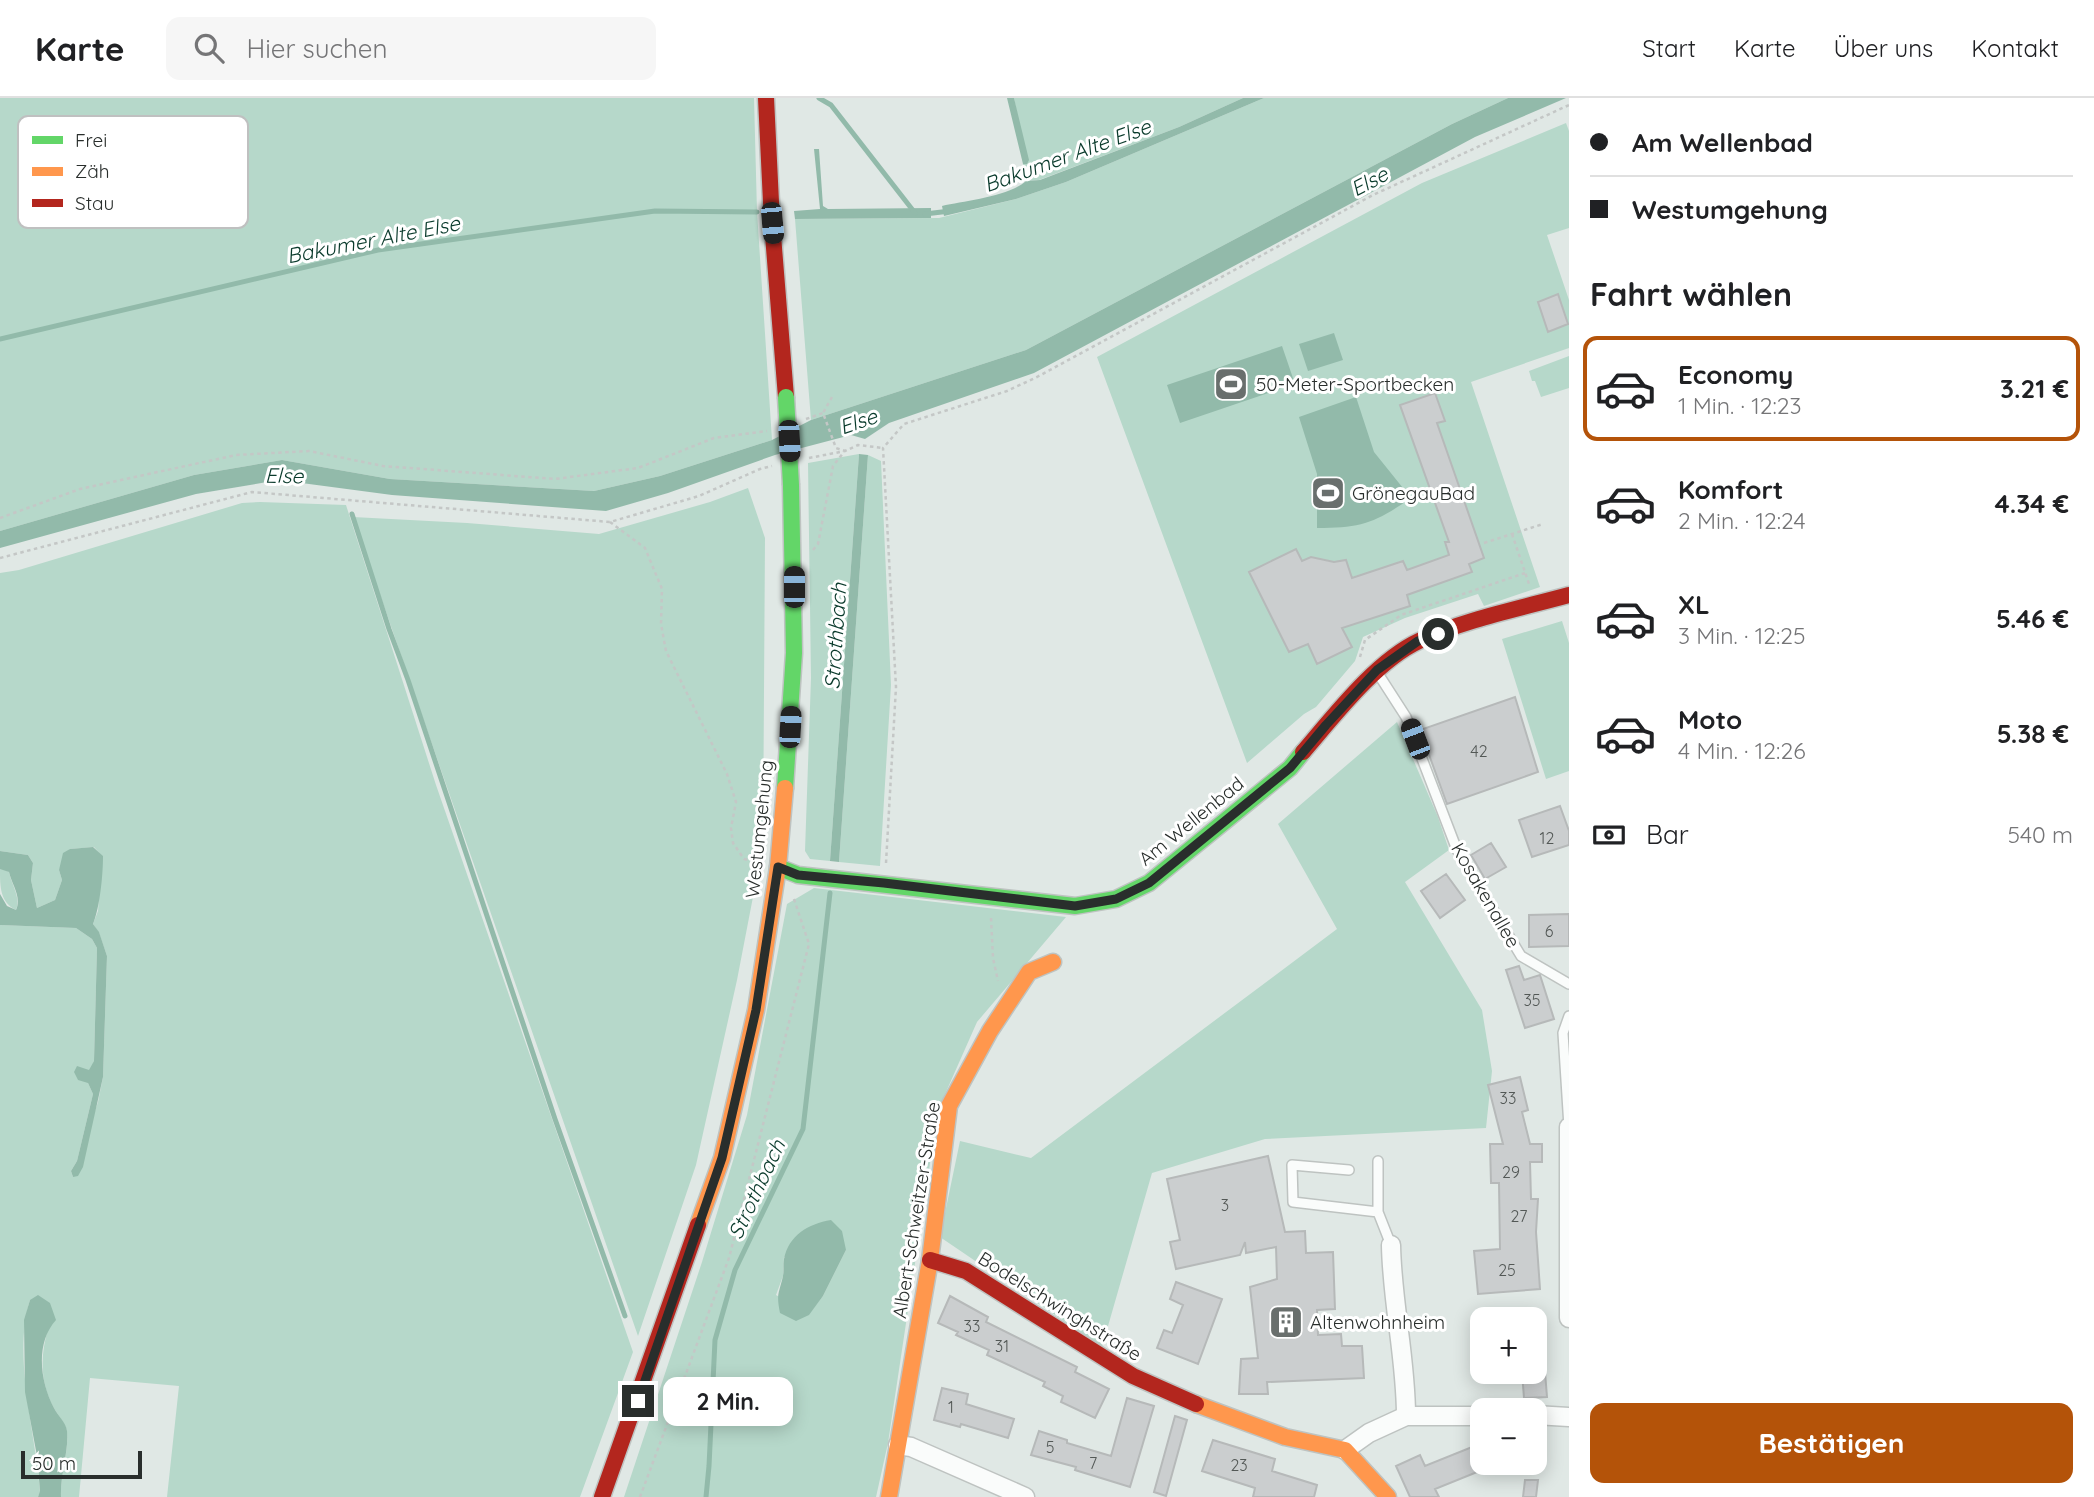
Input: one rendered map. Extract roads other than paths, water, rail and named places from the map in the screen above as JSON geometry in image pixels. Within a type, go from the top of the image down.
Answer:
[{"type":"street","name":"Westumgehung","points":[[602,1497],[722,1158],[756,1010],[778,867],[794,653],[791,485],[766,98]]},
{"type":"street","name":"Am Wellenbad","points":[[778,867],[798,875],[1075,906],[1116,899],[1149,883],[1290,768],[1377,670],[1418,641],[1569,595]]},
{"type":"street","name":"Albert-Schweitzer-Straße","points":[[889,1497],[930,1260],[949,1107],[990,1031],[1029,972],[1053,962]]},
{"type":"street","points":[[1569,1127],[1569,1318]]},
{"type":"street","points":[[1391,1245],[1392,1285],[1406,1377],[1406,1416]]},
{"type":"street","name":"Bodelschwinghstraße","points":[[930,1260],[966,1270],[1133,1377],[1210,1410],[1285,1437],[1345,1450]]},
{"type":"street","points":[[1388,1497],[1345,1450],[1368,1433],[1406,1416],[1470,1416]]},
{"type":"street","points":[[1547,1416],[1569,1417]]},
{"type":"street","points":[[898,1445],[911,1447],[997,1491],[1025,1497]]},
{"type":"lane","name":"Kosakenallee","points":[[1377,670],[1406,717],[1457,850],[1521,956],[1569,984]]},
{"type":"lane","points":[[1569,1016],[1563,1033],[1569,1127]]},
{"type":"lane","points":[[1378,1161],[1378,1212],[1391,1245]]},
{"type":"lane","points":[[1349,1170],[1292,1165],[1293,1202],[1378,1212]]},
{"type":"water","points":[[1007,98],[1014,98],[1029,160],[1027,164],[1023,164]]},
{"type":"water","points":[[1243,98],[1264,98],[1066,182],[1016,199],[944,216],[942,206],[998,194],[1026,181],[1040,180],[1179,127]]},
{"type":"water","name":"Else","points":[[1508,98],[1566,98],[1475,137],[1034,373],[889,423],[865,439],[851,435],[775,455],[668,493],[606,511],[392,495],[279,480],[196,494],[0,548],[0,531],[194,475],[282,460],[390,479],[594,491],[660,476],[772,440],[811,420],[1026,350],[1452,124]]},
{"type":"water","points":[[814,149],[819,149],[823,206],[828,209],[931,208],[931,218],[795,219],[794,211],[820,209]]},
{"type":"water","points":[[1334,333],[1343,360],[1308,371],[1299,344]]},
{"type":"water","name":"50-Meter-Sportbecken","points":[[1282,346],[1295,384],[1180,423],[1167,385]]},
{"type":"water","points":[[1356,397],[1374,452],[1411,498],[1367,522],[1345,527],[1317,528],[1317,474],[1299,417]]},
{"type":"water","points":[[859,454],[868,455],[839,862],[830,861]]},
{"type":"water","points":[[93,847],[103,856],[101,891],[93,924],[99,932],[107,956],[103,1077],[83,1167],[78,1176],[73,1177],[71,1171],[77,1161],[93,1094],[88,1083],[78,1080],[74,1072],[77,1066],[89,1070],[94,1061],[97,948],[92,939],[76,928],[0,925],[0,894],[7,906],[16,910],[18,900],[9,872],[0,869],[0,851],[28,855],[33,863],[31,880],[37,908],[55,900],[62,880],[59,870],[63,853],[70,849]]},
{"type":"water","points":[[831,1220],[842,1231],[846,1250],[823,1296],[809,1315],[796,1321],[780,1313],[778,1294],[784,1259],[790,1243],[801,1232],[815,1224]]},
{"type":"water","points":[[38,1295],[50,1303],[56,1320],[45,1340],[42,1363],[49,1398],[67,1431],[61,1497],[38,1497],[40,1491],[37,1456],[25,1392],[24,1320],[30,1300]]},
{"type":"waterway","points":[[819,98],[831,105],[915,213]]},
{"type":"waterway","name":"Bakumer Alte Else","points":[[0,339],[378,250],[655,211],[757,212]]},
{"type":"waterway","name":"Bakumer Alte Else","points":[[925,214],[950,211]]},
{"type":"waterway","points":[[352,514],[555,1119],[625,1316]]},
{"type":"waterway","name":"Strothbach","points":[[706,1497],[715,1340],[735,1270],[803,1129],[830,893]]},
{"type":"place","name":"50-Meter-Sportbecken","points":[[1231,384]]},
{"type":"place","name":"GrönegauBad","points":[[1328,493]]},
{"type":"place","name":"Altenwohnheim","points":[[1286,1322]]}]
